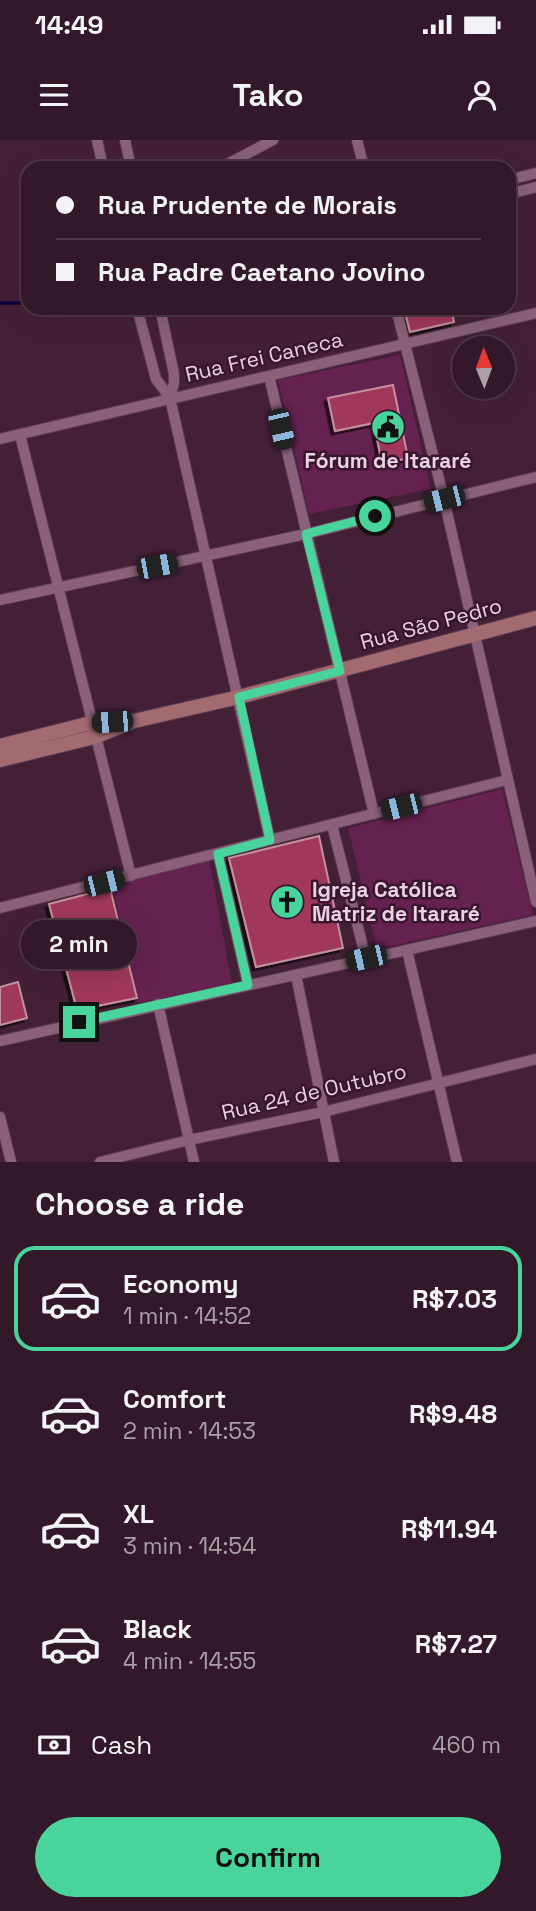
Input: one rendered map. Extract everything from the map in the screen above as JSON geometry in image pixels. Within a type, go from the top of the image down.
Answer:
[{"type":"main road","name":"Rua São Pedro","points":[[0,746],[134,722],[239,697],[536,618]]},
{"type":"main road","name":"Rua São Pedro","points":[[0,760],[92,730]]},
{"type":"street","points":[[97,140],[102,161]]},
{"type":"street","points":[[125,140],[130,161]]},
{"type":"street","points":[[233,161],[273,140]]},
{"type":"street","points":[[357,140],[362,161]]},
{"type":"street","points":[[516,178],[536,173]]},
{"type":"street","points":[[516,192],[536,187]]},
{"type":"street","name":"Rua Frei Caneca","points":[[0,439],[536,313]]},
{"type":"street","points":[[139,315],[156,379],[170,398],[270,840]]},
{"type":"street","points":[[161,315],[174,374],[170,398]]},
{"type":"street","points":[[398,315],[444,499],[536,902]]},
{"type":"street","points":[[269,376],[374,814]]},
{"type":"street","points":[[20,435],[92,730],[131,876]]},
{"type":"street","points":[[0,600],[306,534],[536,477]]},
{"type":"street","points":[[0,908],[508,780]]},
{"type":"street","points":[[332,825],[366,958]]},
{"type":"street","points":[[522,843],[536,840]]},
{"type":"street","points":[[218,854],[248,985]]},
{"type":"street","points":[[0,1041],[536,921]]},
{"type":"street","points":[[407,950],[457,1162]]},
{"type":"street","points":[[296,975],[334,1162]]},
{"type":"street","points":[[158,1004],[194,1162]]},
{"type":"street","name":"Rua 24 de Outubro","points":[[100,1162],[323,1112],[536,1059]]},
{"type":"street","points":[[0,1117],[11,1162]]},
{"type":"shaded area","points":[[400,355],[431,489],[309,514],[278,380]]},
{"type":"shaded area","points":[[502,789],[533,915],[377,949],[348,828]]},
{"type":"shaded area","points":[[209,858],[232,985],[138,1003],[112,884]]},
{"type":"building","points":[[406,315],[452,315],[454,322],[410,332]]},
{"type":"building","name":"Fórum de Itararé","points":[[393,385],[408,458],[382,464],[374,423],[335,431],[328,398]]},
{"type":"building","name":"Igreja Católica Matriz de Itararé","points":[[319,836],[343,948],[256,967],[229,858]]},
{"type":"building","points":[[110,888],[137,998],[77,1010],[49,904]]},
{"type":"building","points":[[18,982],[27,1018],[0,1025],[0,987]]},
{"type":"waterway","points":[[0,303],[21,303]]},
{"type":"place","name":"Fórum de Itararé","points":[[388,427]]},
{"type":"place","name":"Igreja Católica Matriz de Itararé","points":[[287,902]]},
{"type":"route","points":[[79,1022],[248,985],[218,854],[270,840],[239,697],[340,671],[306,534],[375,516]]}]
